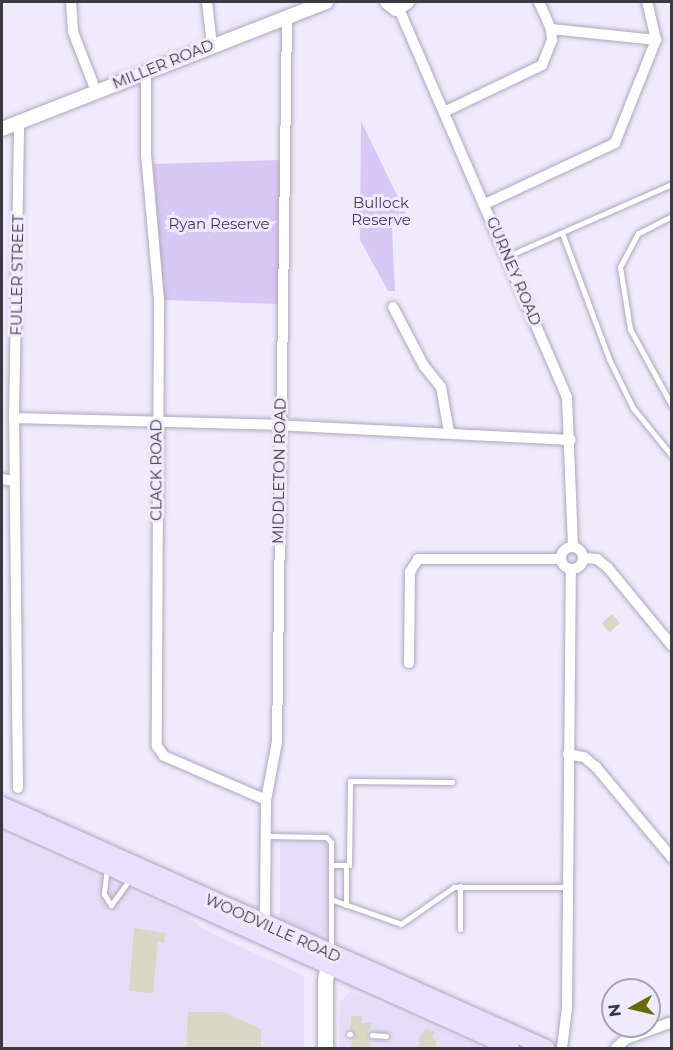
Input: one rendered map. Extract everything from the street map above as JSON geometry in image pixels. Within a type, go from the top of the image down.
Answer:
[{"type":"main road","name":"WOODVILLE ROAD","points":[[2,805],[260,923],[328,961],[511,1048]]},
{"type":"main road","name":"WOODVILLE ROAD","points":[[2,819],[107,867],[328,961],[546,1048]]},
{"type":"main road","points":[[325,1048],[328,961]]},
{"type":"street","points":[[71,2],[73,32],[96,91]]},
{"type":"street","points":[[207,2],[212,44]]},
{"type":"street","name":"MILLER ROAD","points":[[2,129],[212,44],[326,2]]},
{"type":"street","points":[[387,2],[403,5]]},
{"type":"street","points":[[444,112],[534,72],[545,56],[551,29],[539,2]]},
{"type":"street","points":[[485,204],[615,143],[656,40],[647,2]]},
{"type":"street","name":"GURNEY ROAD","points":[[403,5],[444,112],[508,256],[567,398],[571,441],[573,547]]},
{"type":"street","name":"MIDDLETON ROAD","points":[[260,923],[265,913],[266,800],[277,742],[287,17]]},
{"type":"street","points":[[551,29],[656,40]]},
{"type":"street","name":"CLACK ROAD","points":[[146,71],[146,154],[159,300],[156,420],[157,746],[164,756],[266,800]]},
{"type":"street","name":"FULLER STREET","points":[[18,788],[14,418],[19,123]]},
{"type":"street","points":[[393,307],[424,366],[441,387],[449,432]]},
{"type":"street","points":[[14,418],[280,425],[449,432],[571,441]]},
{"type":"street","points":[[2,479],[14,481]]},
{"type":"street","points":[[561,559],[566,549],[573,547],[579,549],[584,558]]},
{"type":"street","points":[[409,663],[411,559],[428,557],[561,559],[571,570],[567,1010],[562,1048]]},
{"type":"street","points":[[571,570],[579,568],[584,558]]},
{"type":"street","points":[[584,558],[597,559],[608,568],[672,646]]},
{"type":"street","points":[[568,754],[584,757],[596,767],[672,858]]},
{"type":"street","points":[[616,1048],[626,1039],[667,1023],[672,1034]]},
{"type":"lane","points":[[508,256],[672,184]]},
{"type":"lane","points":[[672,216],[638,233],[620,267],[630,329],[672,406]]},
{"type":"lane","points":[[562,233],[609,359],[633,408],[672,456]]},
{"type":"lane","points":[[346,904],[350,781],[452,782]]},
{"type":"lane","points":[[266,836],[326,837],[333,848],[333,900],[328,961]]},
{"type":"lane","points":[[333,865],[346,865]]},
{"type":"lane","points":[[107,867],[104,894],[111,905],[131,877]]},
{"type":"lane","points":[[333,900],[401,924],[460,886],[567,887]]},
{"type":"lane","points":[[460,886],[460,929]]},
{"type":"lane","points":[[372,1035],[386,1036]]},
{"type":"shaded area","points":[[2,833],[185,915],[205,930],[304,976],[304,1048],[2,1048]]},
{"type":"shaded area","points":[[280,841],[325,841],[329,850],[327,934],[316,935],[280,919]]},
{"type":"shaded area","points":[[351,991],[484,1048],[339,1048],[340,1002]]},
{"type":"green space","name":"Bullock Reserve","points":[[361,121],[409,220],[392,228],[395,291],[388,291],[360,240]]},
{"type":"green space","name":"Ryan Reserve","points":[[282,160],[279,304],[164,300],[153,164]]},
{"type":"building","points":[[612,614],[620,623],[610,632],[602,623]]},
{"type":"building","points":[[134,928],[165,933],[164,943],[158,942],[153,993],[129,991]]},
{"type":"building","points":[[188,1012],[223,1012],[261,1029],[261,1048],[186,1048]]},
{"type":"building","points":[[351,1016],[362,1016],[362,1023],[372,1023],[367,1035],[372,1048],[350,1048],[355,1035],[350,1029]]},
{"type":"building","points":[[426,1028],[435,1032],[432,1038],[436,1040],[436,1048],[418,1048],[419,1038]]}]
